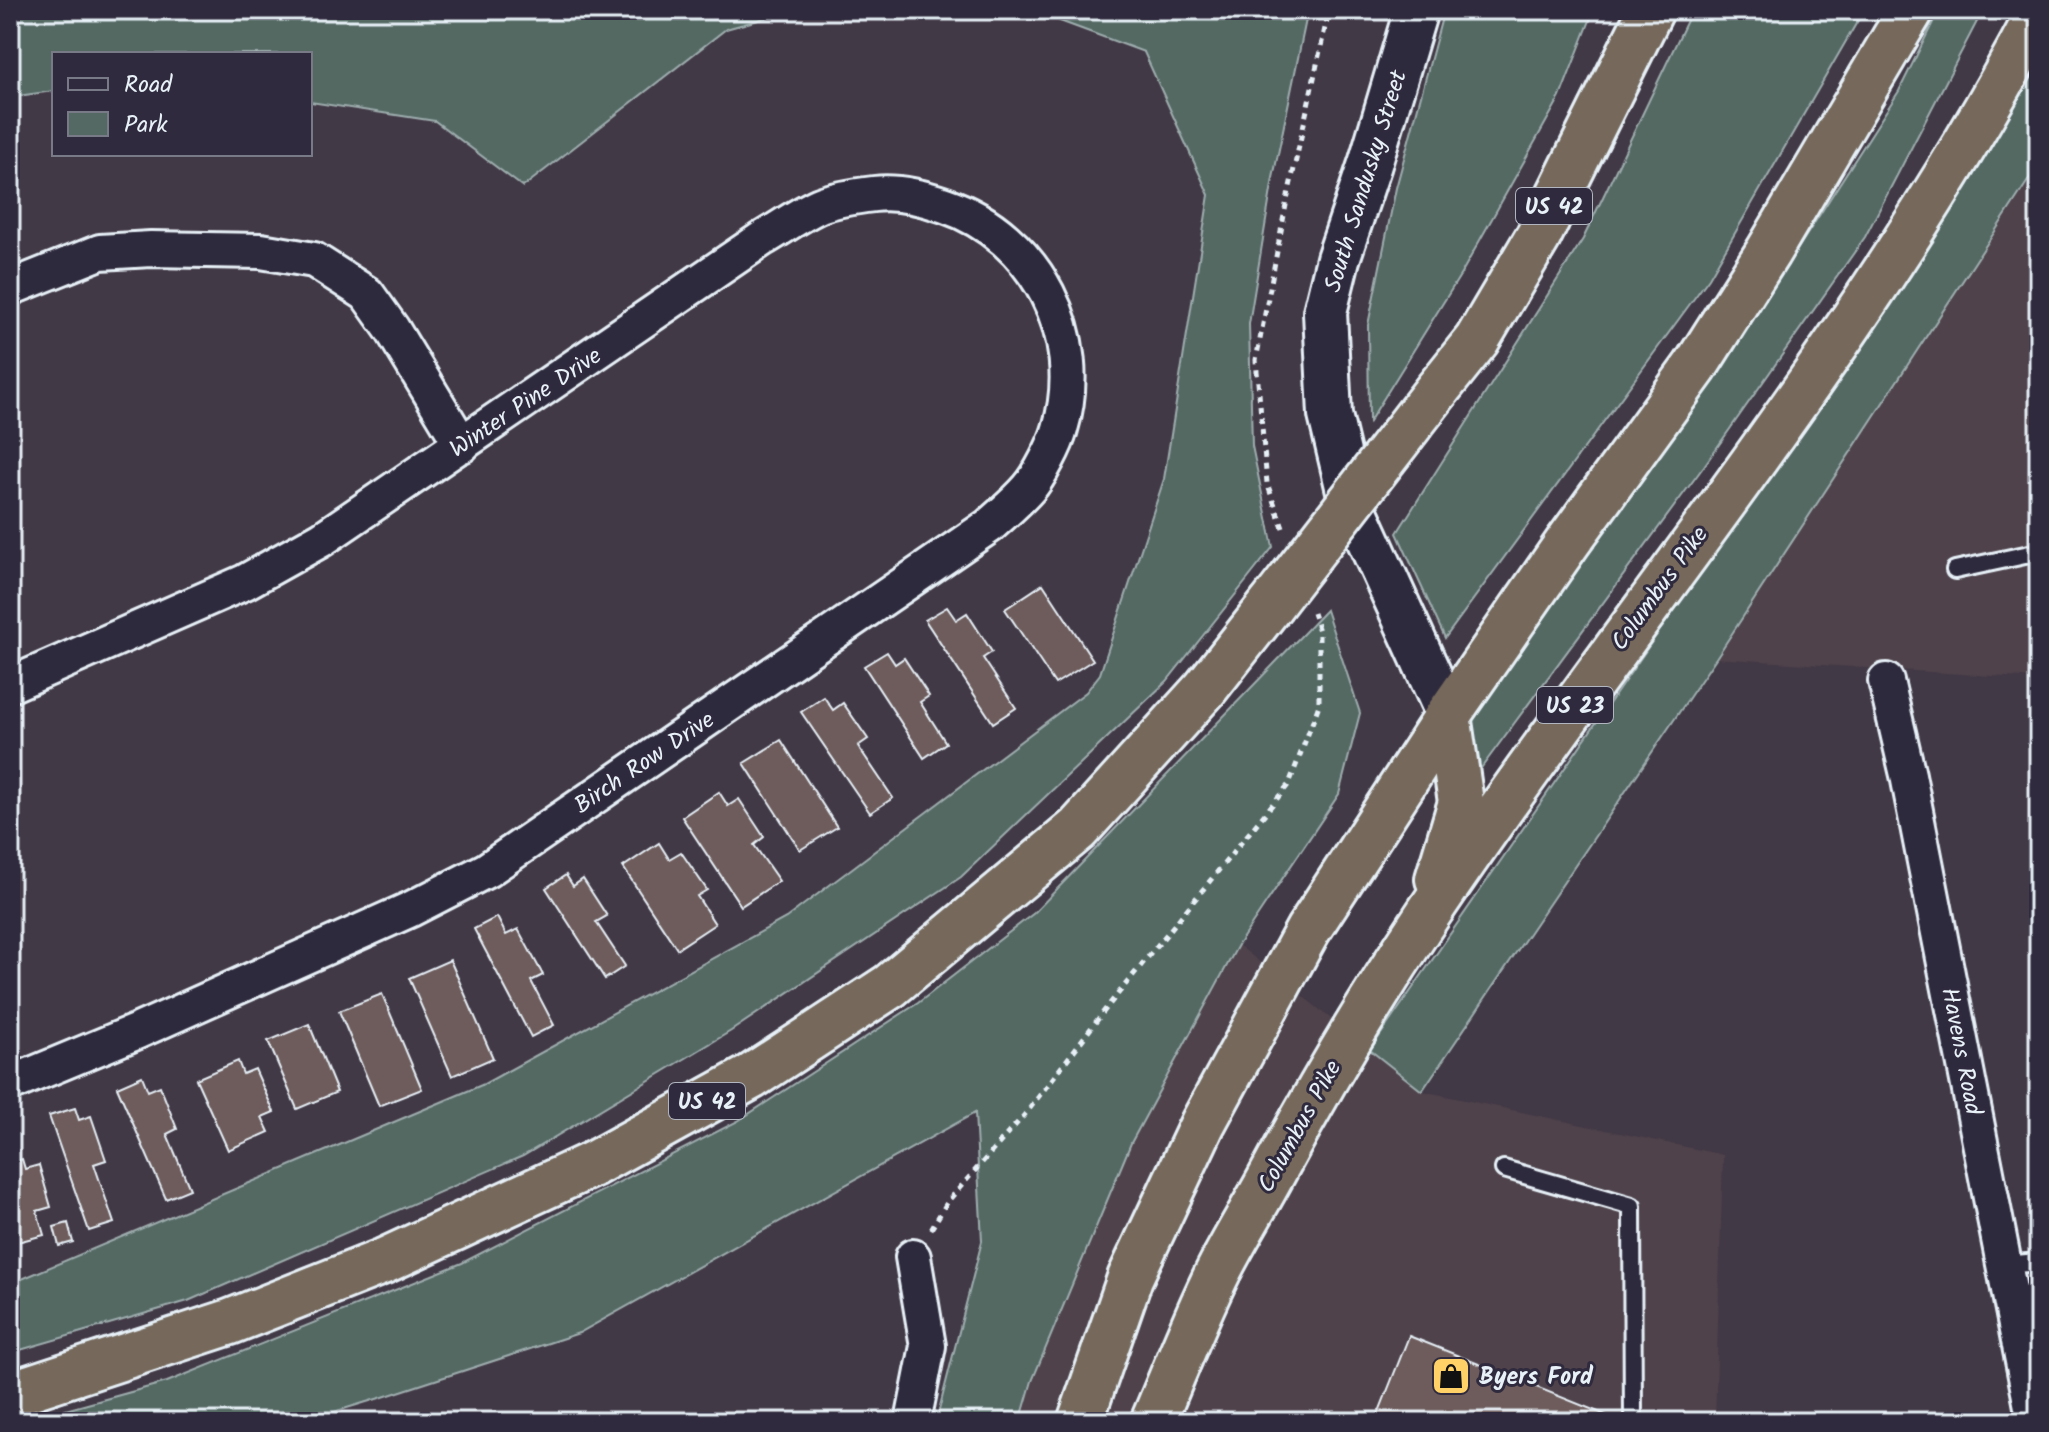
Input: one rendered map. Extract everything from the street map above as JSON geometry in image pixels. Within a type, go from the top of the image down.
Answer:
[{"type":"highway","name":"US 42","points":[[10,1394],[230,1322],[384,1261],[593,1164],[751,1077],[890,986],[1078,829],[1205,689],[1477,340],[1538,237],[1651,10]]},
{"type":"highway","points":[[1080,1422],[1130,1278],[1203,1123],[1308,930],[1448,715],[1695,367],[1768,252],[1911,10]]},
{"type":"highway","name":"Columbus Pike","points":[[1153,1422],[1217,1275],[1354,1027],[1507,799],[1819,367],[1974,129],[2039,13]]},
{"type":"highway","points":[[1427,916],[1461,802],[1448,715]]},
{"type":"street","name":"South Sandusky Street","points":[[1416,10],[1338,259],[1325,312],[1330,415],[1350,499],[1448,715]]},
{"type":"street","name":"Winter Pine Drive","points":[[10,685],[245,582],[322,539],[762,239],[821,205],[876,193],[918,196],[967,213],[997,231],[1022,254],[1030,266]]},
{"type":"street","points":[[10,288],[100,252],[151,249],[261,251],[314,260],[367,294],[392,329],[462,445]]},
{"type":"street","name":"Birch Row Drive","points":[[10,1084],[138,1031],[411,909],[487,870],[989,526],[1030,487],[1060,431],[1068,388],[1064,335],[1047,290],[1030,266]]},
{"type":"street","name":"Havens Road","points":[[1886,681],[1908,775],[2035,1422]]},
{"type":"street","points":[[913,1257],[928,1346],[913,1422]]},
{"type":"lane","points":[[1955,570],[2039,552]]},
{"type":"lane","points":[[1504,1169],[1632,1206],[1633,1422]]},
{"type":"lane","points":[[2004,1265],[2039,1262]]},
{"type":"shaded area","points":[[2039,164],[2039,679],[1716,658]]},
{"type":"shaded area","points":[[1238,945],[1422,1091],[1723,1155],[1715,1422],[1020,1422],[1032,1381],[1131,1143]]},
{"type":"green space","points":[[10,10],[795,10],[726,29],[523,187],[435,121],[312,102],[312,52],[52,52],[52,91],[10,97]]},
{"type":"green space","points":[[1030,10],[1308,10],[1273,178],[1249,324],[1252,446],[1273,547],[1167,681],[961,877],[731,1031],[523,1156],[188,1301],[10,1353],[10,1284],[484,1084],[786,918],[1086,692],[1100,674],[1164,479],[1209,195],[1144,52]]},
{"type":"green space","points":[[1444,10],[1594,10],[1560,97],[1461,274],[1369,422],[1368,325],[1396,188]]},
{"type":"green space","points":[[1692,10],[1864,10],[1709,278],[1445,638],[1397,533],[1583,239]]},
{"type":"green space","points":[[1939,10],[1983,10],[1865,237],[1704,466],[1479,771],[1472,717],[1745,331],[1899,91]]},
{"type":"green space","points":[[2039,45],[2039,164],[1716,658],[1422,1091],[1370,1050],[1968,184]]},
{"type":"green space","points":[[1326,610],[1360,713],[1339,794],[1238,945],[1131,1143],[1032,1381],[1020,1422],[936,1422],[982,1241],[975,1113],[579,1333],[383,1397],[301,1422],[22,1422],[167,1382],[462,1263],[738,1121],[918,1003],[1034,913]]},
{"type":"building","points":[[1043,584],[1093,660],[1055,684],[1005,609]]},
{"type":"building","points":[[947,607],[956,620],[967,613],[992,652],[983,658],[1016,708],[993,723],[925,620]]},
{"type":"building","points":[[887,652],[895,664],[904,658],[929,696],[920,702],[946,743],[924,758],[864,666]]},
{"type":"building","points":[[824,697],[833,710],[843,703],[868,739],[858,746],[893,798],[870,813],[801,712]]},
{"type":"building","points":[[781,740],[837,827],[800,850],[744,763]]},
{"type":"building","points":[[719,792],[728,806],[739,799],[764,837],[754,845],[779,881],[741,906],[682,817]]},
{"type":"building","points":[[659,843],[669,859],[681,852],[707,890],[697,896],[715,924],[677,949],[623,867]]},
{"type":"building","points":[[566,875],[573,886],[583,879],[607,916],[596,922],[625,966],[605,979],[546,888]]},
{"type":"building","points":[[497,917],[506,935],[518,929],[543,975],[531,981],[554,1025],[531,1037],[474,929]]},
{"type":"building","points":[[450,960],[493,1058],[452,1076],[409,978]]},
{"type":"building","points":[[382,994],[422,1089],[379,1106],[339,1011]]},
{"type":"building","points":[[309,1024],[337,1092],[297,1109],[268,1041]]},
{"type":"building","points":[[238,1061],[243,1074],[255,1069],[274,1112],[262,1117],[269,1132],[228,1150],[196,1079]]},
{"type":"building","points":[[142,1076],[148,1091],[160,1086],[177,1129],[167,1134],[190,1189],[166,1199],[117,1087]]},
{"type":"building","points":[[75,1108],[79,1120],[91,1116],[106,1160],[94,1164],[114,1223],[89,1231],[49,1116]]},
{"type":"building","points":[[22,1159],[25,1169],[39,1165],[51,1207],[37,1211],[44,1235],[10,1244],[10,1163]]},
{"type":"building","points":[[68,1223],[73,1242],[59,1246],[54,1227]]},
{"type":"building","name":"Byers Ford","points":[[1409,1336],[1606,1415],[1603,1422],[1375,1422]]},
{"type":"place","name":"Byers Ford","points":[[1451,1376]]}]
